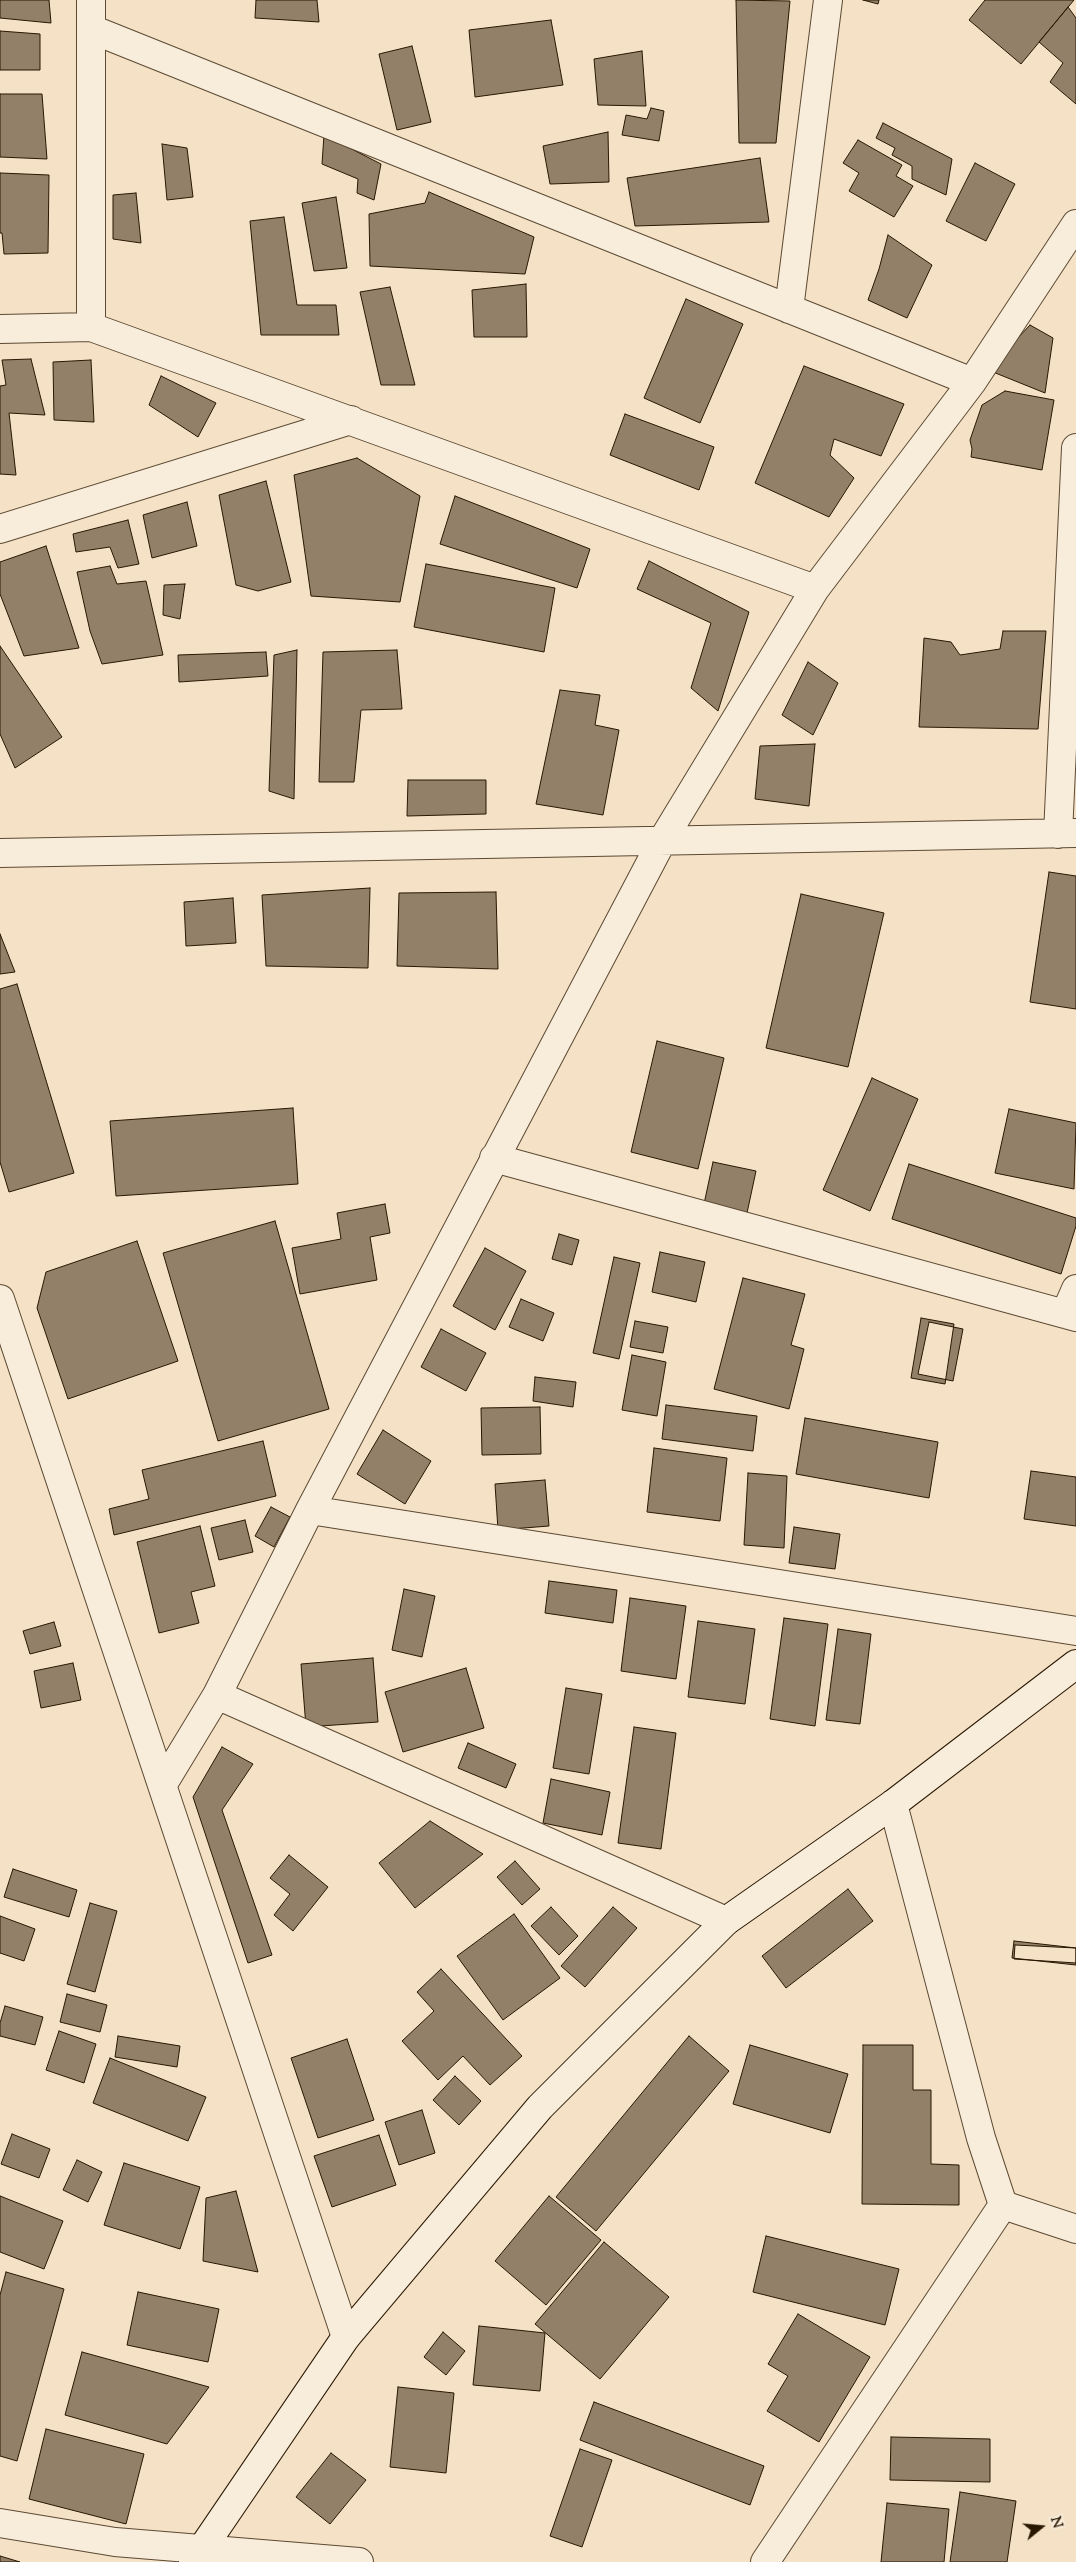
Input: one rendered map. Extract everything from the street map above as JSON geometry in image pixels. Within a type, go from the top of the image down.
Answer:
[{"type":"street","points":[[91,0],[91,327]]},
{"type":"street","points":[[789,309],[828,0]]},
{"type":"street","points":[[91,30],[972,382]]},
{"type":"street","points":[[163,1784],[217,1695],[310,1510],[662,841],[815,589],[972,382],[1076,224]]},
{"type":"street","points":[[0,329],[91,327],[815,589]]},
{"type":"street","points":[[0,529],[352,420]]},
{"type":"street","points":[[0,853],[1067,833],[1076,448]]},
{"type":"street","points":[[494,1158],[1070,1315],[1076,1289]]},
{"type":"street","points":[[0,1299],[346,2337]]},
{"type":"street","points":[[310,1510],[1076,1631]]},
{"type":"street","points":[[197,2556],[346,2337],[540,2107],[726,1921],[893,1804],[1076,1664]]},
{"type":"street","points":[[217,1695],[726,1921]]},
{"type":"street","points":[[893,1804],[981,2138],[1003,2205]]},
{"type":"street","points":[[1003,2205],[1076,2229]]},
{"type":"street","points":[[765,2562],[1003,2205]]},
{"type":"street","points":[[0,2524],[197,2556],[359,2562]]},
{"type":"building","points":[[0,0],[49,0],[51,23],[0,18]]},
{"type":"building","points":[[256,0],[317,0],[319,22],[255,18]]},
{"type":"building","points":[[736,0],[790,1],[776,143],[739,143]]},
{"type":"building","points":[[863,0],[879,0],[878,4]]},
{"type":"building","points":[[985,0],[1074,0],[1021,64],[969,20]]},
{"type":"building","points":[[1068,7],[1076,18],[1076,104],[1050,82],[1063,63],[1039,42]]},
{"type":"building","points":[[551,20],[563,85],[475,97],[469,30]]},
{"type":"building","points":[[0,31],[40,34],[40,70],[0,70]]},
{"type":"building","points":[[412,46],[431,122],[397,130],[379,54]]},
{"type":"building","points":[[642,51],[646,106],[598,105],[594,59]]},
{"type":"building","points":[[0,94],[42,94],[47,159],[0,157]]},
{"type":"building","points":[[651,108],[664,111],[659,141],[622,135],[626,115],[647,119]]},
{"type":"building","points":[[883,123],[952,159],[946,195],[912,179],[912,166],[892,155],[895,148],[876,138]]},
{"type":"building","points":[[608,132],[609,182],[550,184],[543,146]]},
{"type":"building","points":[[324,135],[381,164],[374,200],[357,193],[358,179],[322,164]]},
{"type":"building","points":[[858,140],[902,165],[896,176],[913,186],[894,217],[849,191],[859,173],[843,163]]},
{"type":"building","points":[[162,144],[187,148],[193,197],[167,200]]},
{"type":"building","points":[[760,158],[769,222],[635,226],[627,178]]},
{"type":"building","points":[[975,163],[1015,184],[986,241],[946,221]]},
{"type":"building","points":[[0,173],[49,175],[48,253],[4,254],[2,233],[0,233]]},
{"type":"building","points":[[429,192],[534,237],[525,274],[370,266],[369,214],[425,203]]},
{"type":"building","points":[[136,193],[141,243],[113,239],[113,195]]},
{"type":"building","points":[[336,197],[347,268],[314,271],[302,203]]},
{"type":"building","points":[[284,217],[297,305],[336,305],[339,335],[261,335],[250,221]]},
{"type":"building","points":[[888,235],[932,265],[907,318],[868,300]]},
{"type":"building","points":[[526,284],[527,337],[474,337],[472,290]]},
{"type":"building","points":[[390,287],[415,385],[381,385],[360,292]]},
{"type":"building","points":[[686,299],[743,324],[700,423],[644,398]]},
{"type":"building","points":[[1030,325],[1053,338],[1045,393],[988,370]]},
{"type":"building","points":[[31,359],[45,415],[9,413],[16,475],[0,474],[0,386],[6,385],[2,360]]},
{"type":"building","points":[[91,360],[94,422],[54,420],[53,362]]},
{"type":"building","points":[[804,366],[904,404],[881,456],[834,439],[830,455],[854,478],[829,517],[755,483]]},
{"type":"building","points":[[161,376],[216,403],[198,437],[149,405]]},
{"type":"building","points":[[1005,391],[1054,400],[1042,470],[971,457],[970,440],[982,405]]},
{"type":"building","points":[[625,414],[714,447],[699,490],[610,455]]},
{"type":"building","points":[[357,458],[420,496],[400,602],[311,596],[294,475]]},
{"type":"building","points":[[266,481],[291,582],[258,591],[236,585],[219,495]]},
{"type":"building","points":[[455,496],[590,549],[577,588],[440,544]]},
{"type":"building","points":[[187,502],[197,546],[152,558],[143,515]]},
{"type":"building","points":[[128,520],[139,564],[118,568],[110,547],[76,552],[73,534]]},
{"type":"building","points":[[46,546],[79,648],[24,656],[0,594],[0,562]]},
{"type":"building","points":[[649,561],[749,612],[718,711],[691,688],[711,623],[637,589]]},
{"type":"building","points":[[426,564],[555,588],[544,652],[414,627]]},
{"type":"building","points":[[110,566],[117,584],[146,581],[163,655],[102,664],[90,631],[77,572]]},
{"type":"building","points":[[185,584],[180,619],[163,615],[164,585]]},
{"type":"building","points":[[1003,631],[1046,631],[1038,729],[919,727],[924,638],[951,642],[960,655],[1000,649]]},
{"type":"building","points":[[0,646],[62,737],[15,768],[0,734]]},
{"type":"building","points":[[297,650],[294,799],[269,791],[274,655]]},
{"type":"building","points":[[397,650],[402,709],[361,710],[354,782],[319,782],[323,652]]},
{"type":"building","points":[[266,652],[268,676],[179,682],[178,655]]},
{"type":"building","points":[[808,662],[838,683],[813,735],[782,715]]},
{"type":"building","points":[[560,690],[600,695],[595,725],[619,730],[603,815],[536,804]]},
{"type":"building","points":[[815,744],[809,806],[755,799],[760,746]]},
{"type":"building","points":[[408,780],[486,780],[486,814],[407,816]]},
{"type":"building","points":[[1049,872],[1076,876],[1076,1009],[1030,1002]]},
{"type":"building","points":[[370,888],[368,968],[266,966],[262,895]]},
{"type":"building","points":[[496,892],[498,969],[397,966],[399,893]]},
{"type":"building","points":[[801,894],[884,913],[848,1067],[766,1048]]},
{"type":"building","points":[[233,898],[236,943],[186,946],[184,902]]},
{"type":"building","points":[[0,934],[15,972],[0,974]]},
{"type":"building","points":[[17,984],[74,1173],[9,1192],[0,1162],[0,989]]},
{"type":"building","points":[[657,1041],[724,1058],[698,1169],[631,1152]]},
{"type":"building","points":[[872,1078],[918,1099],[870,1211],[823,1190]]},
{"type":"building","points":[[293,1108],[298,1184],[116,1196],[110,1121]]},
{"type":"building","points":[[1009,1109],[1076,1123],[1074,1189],[995,1173]]},
{"type":"building","points":[[713,1162],[756,1171],[747,1213],[704,1204]]},
{"type":"building","points":[[909,1164],[1076,1218],[1076,1226],[1061,1274],[892,1219]]},
{"type":"building","points":[[385,1204],[390,1233],[370,1237],[377,1280],[300,1294],[292,1248],[341,1239],[337,1213]]},
{"type":"building","points":[[275,1221],[329,1409],[218,1441],[163,1253]]},
{"type":"building","points":[[559,1234],[579,1240],[572,1265],[552,1259]]},
{"type":"building","points":[[137,1241],[178,1361],[68,1399],[37,1308],[46,1272]]},
{"type":"building","points":[[485,1248],[526,1271],[495,1330],[453,1306]]},
{"type":"building","points":[[660,1252],[705,1262],[696,1302],[652,1292]]},
{"type":"building","points":[[614,1257],[640,1263],[619,1359],[593,1353]]},
{"type":"building","points":[[743,1278],[805,1294],[791,1345],[804,1349],[789,1409],[714,1389]]},
{"type":"building","points":[[521,1299],[554,1313],[543,1341],[509,1327]]},
{"type":"building","points":[[921,1318],[954,1324],[945,1384],[911,1378]]},
{"type":"building","points":[[635,1321],[668,1327],[663,1353],[630,1347]]},
{"type":"building","points":[[929,1322],[963,1329],[953,1381],[918,1374]]},
{"type":"building","points":[[441,1329],[486,1353],[466,1391],[421,1367]]},
{"type":"building","points":[[632,1355],[666,1362],[657,1416],[622,1410]]},
{"type":"building","points":[[535,1377],[576,1382],[573,1407],[533,1401]]},
{"type":"building","points":[[666,1405],[757,1416],[753,1451],[662,1439]]},
{"type":"building","points":[[540,1407],[541,1454],[482,1455],[481,1408]]},
{"type":"building","points":[[805,1418],[938,1442],[929,1498],[796,1474]]},
{"type":"building","points":[[383,1430],[431,1461],[405,1504],[357,1474]]},
{"type":"building","points":[[263,1441],[276,1496],[114,1535],[109,1509],[149,1499],[142,1470]]},
{"type":"building","points":[[654,1448],[727,1458],[720,1521],[647,1512]]},
{"type":"building","points":[[1031,1471],[1076,1477],[1076,1526],[1024,1519]]},
{"type":"building","points":[[748,1473],[787,1476],[784,1548],[744,1545]]},
{"type":"building","points":[[545,1480],[549,1526],[498,1530],[495,1484]]},
{"type":"building","points":[[271,1507],[290,1517],[274,1547],[255,1536]]},
{"type":"building","points":[[245,1520],[253,1552],[219,1560],[211,1528]]},
{"type":"building","points":[[200,1526],[215,1586],[191,1592],[199,1623],[159,1633],[137,1542]]},
{"type":"building","points":[[794,1527],[840,1534],[835,1569],[789,1563]]},
{"type":"building","points":[[549,1581],[617,1590],[613,1623],[545,1613]]},
{"type":"building","points":[[404,1589],[435,1596],[422,1657],[392,1650]]},
{"type":"building","points":[[630,1598],[686,1606],[676,1679],[621,1671]]},
{"type":"building","points":[[784,1618],[828,1624],[815,1726],[770,1719]]},
{"type":"building","points":[[698,1621],[755,1629],[745,1704],[688,1697]]},
{"type":"building","points":[[54,1622],[61,1646],[30,1654],[23,1631]]},
{"type":"building","points":[[838,1629],[871,1634],[860,1724],[826,1720]]},
{"type":"building","points":[[373,1658],[378,1722],[306,1727],[301,1664]]},
{"type":"building","points":[[73,1663],[81,1700],[41,1708],[34,1671]]},
{"type":"building","points":[[466,1668],[484,1728],[403,1752],[385,1692]]},
{"type":"building","points":[[566,1688],[602,1694],[589,1774],[553,1768]]},
{"type":"building","points":[[634,1727],[676,1733],[661,1849],[618,1843]]},
{"type":"building","points":[[468,1743],[516,1764],[506,1788],[458,1768]]},
{"type":"building","points":[[222,1747],[253,1764],[222,1810],[272,1955],[248,1963],[193,1797]]},
{"type":"building","points":[[551,1779],[610,1792],[602,1835],[543,1823]]},
{"type":"building","points":[[430,1821],[483,1854],[415,1908],[379,1863]]},
{"type":"building","points":[[289,1855],[328,1887],[293,1931],[274,1915],[290,1894],[270,1878]]},
{"type":"building","points":[[515,1861],[540,1889],[522,1905],[497,1877]]},
{"type":"building","points":[[13,1869],[77,1890],[69,1917],[4,1897]]},
{"type":"building","points":[[848,1889],[873,1921],[786,1988],[762,1956]]},
{"type":"building","points":[[90,1903],[117,1911],[95,1992],[67,1984]]},
{"type":"building","points":[[551,1907],[578,1936],[559,1955],[531,1926]]},
{"type":"building","points":[[613,1907],[637,1928],[585,1987],[561,1966]]},
{"type":"building","points":[[514,1914],[560,1978],[503,2020],[457,1956]]},
{"type":"building","points":[[0,1916],[35,1929],[24,1961],[0,1953]]},
{"type":"building","points":[[1014,1941],[1076,1948],[1076,1965],[1012,1958]]},
{"type":"building","points":[[1015,1945],[1076,1948],[1076,1963],[1014,1959]]},
{"type":"building","points":[[441,1969],[522,2056],[490,2085],[463,2056],[438,2080],[402,2041],[434,2011],[417,1992]]},
{"type":"building","points":[[67,1994],[107,2005],[100,2032],[60,2022]]},
{"type":"building","points":[[5,2006],[43,2017],[35,2045],[0,2036],[0,2023]]},
{"type":"building","points":[[59,2031],[96,2044],[84,2083],[46,2070]]},
{"type":"building","points":[[118,2036],[180,2046],[177,2067],[115,2057]]},
{"type":"building","points":[[689,2036],[729,2071],[596,2231],[556,2197]]},
{"type":"building","points":[[347,2039],[374,2120],[318,2138],[291,2058]]},
{"type":"building","points":[[750,2045],[848,2074],[830,2133],[733,2104]]},
{"type":"building","points":[[863,2045],[913,2045],[913,2090],[931,2090],[931,2164],[959,2165],[959,2205],[862,2204]]},
{"type":"building","points":[[110,2058],[206,2097],[188,2141],[93,2103]]},
{"type":"building","points":[[455,2076],[481,2101],[459,2125],[433,2100]]},
{"type":"building","points":[[422,2110],[435,2153],[399,2165],[385,2122]]},
{"type":"building","points":[[12,2134],[50,2149],[39,2178],[1,2164]]},
{"type":"building","points":[[379,2135],[396,2185],[332,2207],[314,2156]]},
{"type":"building","points":[[77,2160],[102,2172],[88,2202],[63,2190]]},
{"type":"building","points":[[124,2163],[200,2187],[180,2249],[104,2225]]},
{"type":"building","points":[[236,2191],[258,2272],[203,2261],[206,2198]]},
{"type":"building","points":[[0,2196],[63,2221],[44,2269],[0,2252]]},
{"type":"building","points":[[549,2196],[601,2240],[546,2305],[495,2261]]},
{"type":"building","points":[[766,2236],[899,2269],[885,2325],[753,2292]]},
{"type":"building","points":[[604,2242],[669,2297],[600,2379],[535,2324]]},
{"type":"building","points":[[6,2272],[64,2289],[17,2461],[0,2456],[0,2295]]},
{"type":"building","points":[[138,2292],[219,2309],[208,2362],[127,2345]]},
{"type":"building","points":[[798,2314],[870,2357],[819,2442],[767,2411],[788,2376],[768,2364]]},
{"type":"building","points":[[479,2326],[545,2333],[540,2391],[473,2385]]},
{"type":"building","points":[[443,2332],[465,2351],[446,2375],[424,2357]]},
{"type":"building","points":[[82,2352],[209,2387],[167,2444],[65,2415]]},
{"type":"building","points":[[398,2387],[454,2393],[446,2473],[390,2467]]},
{"type":"building","points":[[594,2402],[764,2466],[750,2505],[580,2440]]},
{"type":"building","points":[[46,2429],[144,2454],[126,2524],[29,2499]]},
{"type":"building","points":[[891,2437],[990,2439],[990,2482],[890,2480]]},
{"type":"building","points":[[580,2449],[612,2460],[582,2547],[550,2536]]},
{"type":"building","points":[[331,2453],[366,2480],[330,2524],[296,2497]]},
{"type":"building","points":[[960,2492],[1016,2501],[1007,2562],[950,2562]]},
{"type":"building","points":[[887,2503],[949,2509],[944,2562],[881,2562]]},
{"type":"building","points":[[0,2556],[20,2562],[0,2562]]}]
